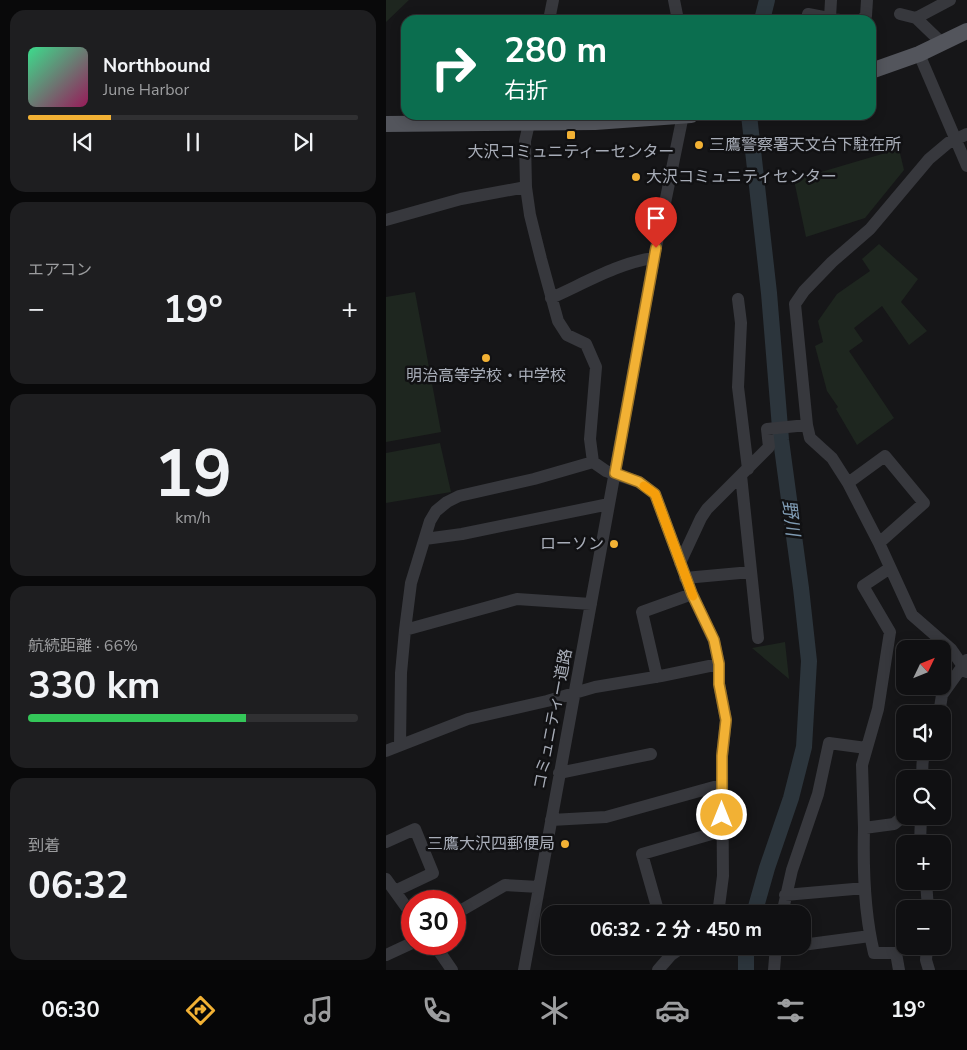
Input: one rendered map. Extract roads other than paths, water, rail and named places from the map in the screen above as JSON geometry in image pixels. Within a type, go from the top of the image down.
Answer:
[{"type":"main road","points":[[876,69],[919,54],[967,31]]},
{"type":"main road","points":[[386,124],[501,120]]},
{"type":"main road","points":[[552,120],[595,122],[621,120]]},
{"type":"street","points":[[550,15],[553,0]]},
{"type":"street","points":[[674,0],[677,15]]},
{"type":"street","points":[[832,0],[834,15]]},
{"type":"street","points":[[866,15],[867,0]]},
{"type":"street","points":[[916,18],[950,0]]},
{"type":"street","points":[[900,14],[916,18],[942,44]]},
{"type":"street","points":[[919,54],[954,140],[967,166]]},
{"type":"street","points":[[530,120],[525,141],[526,187],[530,215],[551,298],[558,321],[567,334],[586,344],[596,366],[590,440],[593,462],[606,471],[639,482],[655,494],[685,578],[714,640],[719,664],[719,684],[726,720],[721,785],[723,876],[719,905]]},
{"type":"street","name":"コミュニティー道路","points":[[524,970],[654,258],[685,120]]},
{"type":"street","points":[[940,705],[942,695],[965,666],[952,648],[912,615],[879,543],[848,483],[832,458],[810,438],[806,425],[795,304],[804,291],[832,262],[870,230],[929,159],[948,143],[967,134]]},
{"type":"street","points":[[386,220],[461,199],[526,187]]},
{"type":"street","points":[[551,298],[627,264],[654,258]]},
{"type":"street","points":[[738,299],[741,323],[738,387],[751,572],[758,638]]},
{"type":"street","points":[[680,563],[707,509],[769,447],[767,429],[806,425]]},
{"type":"street","points":[[848,483],[885,456],[924,504],[879,543]]},
{"type":"street","points":[[400,745],[400,693],[411,583],[430,521],[436,511],[447,502],[459,496],[534,479],[593,462]]},
{"type":"street","points":[[425,539],[462,534],[609,504]]},
{"type":"street","points":[[890,568],[863,586],[890,632],[878,709],[862,765],[865,888],[870,936],[874,953],[896,953],[899,970]]},
{"type":"street","points":[[685,578],[751,572]]},
{"type":"street","points":[[657,677],[642,612],[692,594]]},
{"type":"street","points":[[405,630],[517,599],[591,604]]},
{"type":"street","points":[[386,751],[468,719],[547,701],[595,687],[719,664]]},
{"type":"street","points":[[784,905],[818,794],[829,743],[866,748]]},
{"type":"street","points":[[560,773],[651,754]]},
{"type":"street","points":[[551,820],[606,817],[721,785]]},
{"type":"street","points":[[864,828],[896,822]]},
{"type":"street","points":[[386,842],[415,829],[434,873],[395,891]]},
{"type":"street","points":[[656,905],[642,854],[722,831]]},
{"type":"street","points":[[386,879],[401,899]]},
{"type":"street","points":[[466,908],[505,885],[539,887]]},
{"type":"street","points":[[786,895],[865,888]]},
{"type":"street","points":[[811,944],[870,936]]},
{"type":"street","points":[[386,955],[401,948]]},
{"type":"street","points":[[442,955],[452,970]]},
{"type":"street","points":[[658,970],[667,955]]},
{"type":"street","points":[[774,970],[775,955]]},
{"type":"street","points":[[926,955],[929,970]]},
{"type":"waterway","name":"野川","points":[[763,15],[767,0]]},
{"type":"waterway","name":"野川","points":[[750,120],[769,293],[781,440],[809,661],[804,747],[791,798],[757,905]]},
{"type":"waterway","name":"野川","points":[[746,955],[746,970]]},
{"type":"place","name":"大沢コミュニティーセンター","points":[[571,135]]},
{"type":"place","name":"三鷹警察署天文台下駐在所","points":[[699,145]]},
{"type":"place","name":"大沢コミュニティセンター","points":[[636,177]]},
{"type":"place","name":"明治高等学校・中学校","points":[[486,358]]},
{"type":"place","name":"ローソン","points":[[614,544]]},
{"type":"place","name":"三鷹大沢四郵便局","points":[[565,844]]}]
